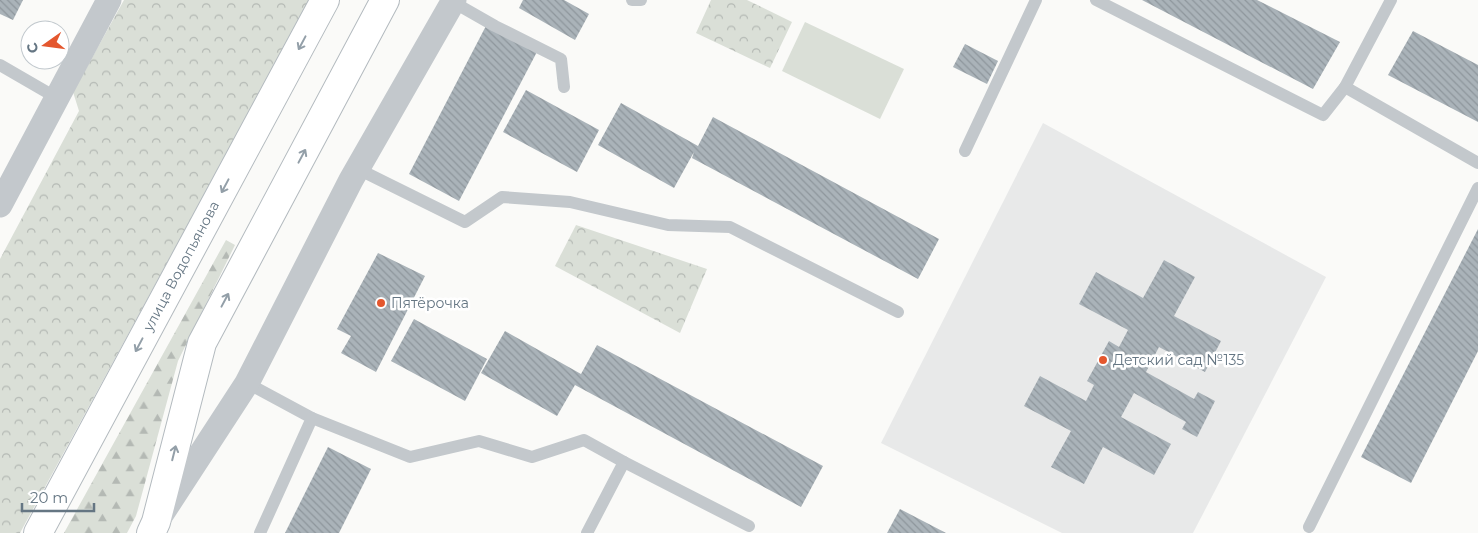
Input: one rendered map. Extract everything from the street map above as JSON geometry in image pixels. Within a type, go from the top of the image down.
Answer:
[{"type":"main road","name":"улица Водопьянова","points":[[38,533],[325,0]]},
{"type":"main road","points":[[154,528],[202,343],[385,0]]},
{"type":"street","points":[[0,205],[109,0]]},
{"type":"street","points":[[154,528],[247,382],[358,169],[453,1]]},
{"type":"lane","points":[[632,0],[641,0]]},
{"type":"lane","points":[[965,151],[1036,0]]},
{"type":"lane","points":[[1096,0],[1323,115],[1345,87],[1392,0]]},
{"type":"lane","points":[[453,1],[495,26],[561,59],[564,87]]},
{"type":"lane","points":[[0,65],[57,98]]},
{"type":"lane","points":[[1345,87],[1478,163]]},
{"type":"lane","points":[[358,169],[465,222],[502,197],[570,202],[668,225],[730,226],[898,312]]},
{"type":"lane","points":[[1310,527],[1478,188]]},
{"type":"lane","points":[[247,382],[312,418],[410,457],[479,441],[532,457],[584,440],[749,526]]},
{"type":"lane","points":[[260,533],[312,418]]},
{"type":"lane","points":[[588,533],[624,462]]},
{"type":"shaded area","name":"Детский сад №135","points":[[1043,123],[1326,277],[1193,533],[1062,533],[881,443]]},
{"type":"green space","points":[[124,0],[310,0],[20,533],[0,533],[0,259],[79,111],[73,92]]},
{"type":"green space","points":[[711,0],[747,0],[792,22],[770,68],[696,33]]},
{"type":"green space","points":[[805,22],[904,69],[880,119],[782,71]]},
{"type":"green space","points":[[576,225],[707,269],[680,333],[555,266]]},
{"type":"green space","points":[[226,240],[235,245],[178,361],[136,516],[127,533],[64,533]]},
{"type":"building","points":[[0,0],[23,0],[13,20],[0,14]]},
{"type":"building","points":[[523,0],[564,0],[589,14],[575,40],[519,8]]},
{"type":"building","points":[[1142,0],[1257,0],[1340,42],[1313,89]]},
{"type":"building","points":[[488,22],[539,48],[459,201],[409,174]]},
{"type":"building","points":[[1413,31],[1478,65],[1478,122],[1388,75]]},
{"type":"building","points":[[965,44],[998,61],[987,84],[953,67]]},
{"type":"building","points":[[526,90],[599,130],[577,172],[503,132]]},
{"type":"building","points":[[621,103],[698,146],[713,117],[939,239],[918,279],[692,158],[694,152],[674,188],[598,145]]},
{"type":"building","points":[[1478,229],[1478,351],[1411,483],[1361,457]]},
{"type":"building","name":"Пятёрочка","points":[[378,253],[425,276],[376,372],[341,353],[351,336],[337,329]]},
{"type":"building","points":[[1164,260],[1195,277],[1174,316],[1221,341],[1205,372],[1159,347],[1146,372],[1194,399],[1198,392],[1215,401],[1197,437],[1182,429],[1186,422],[1134,393],[1121,417],[1171,444],[1154,475],[1103,447],[1084,484],[1051,467],[1071,431],[1024,406],[1040,376],[1086,401],[1094,385],[1087,381],[1109,341],[1119,347],[1128,330],[1079,304],[1096,272],[1143,298]]},
{"type":"building","points":[[414,319],[487,359],[465,401],[391,361]]},
{"type":"building","points":[[505,331],[581,374],[597,345],[823,466],[801,507],[575,385],[557,416],[481,373]]},
{"type":"building","points":[[328,447],[371,469],[339,533],[285,533]]},
{"type":"building","points":[[900,509],[946,533],[887,533]]},
{"type":"place","name":"Пятёрочка","points":[[381,303]]},
{"type":"place","name":"Детский сад №135","points":[[1103,360]]}]
